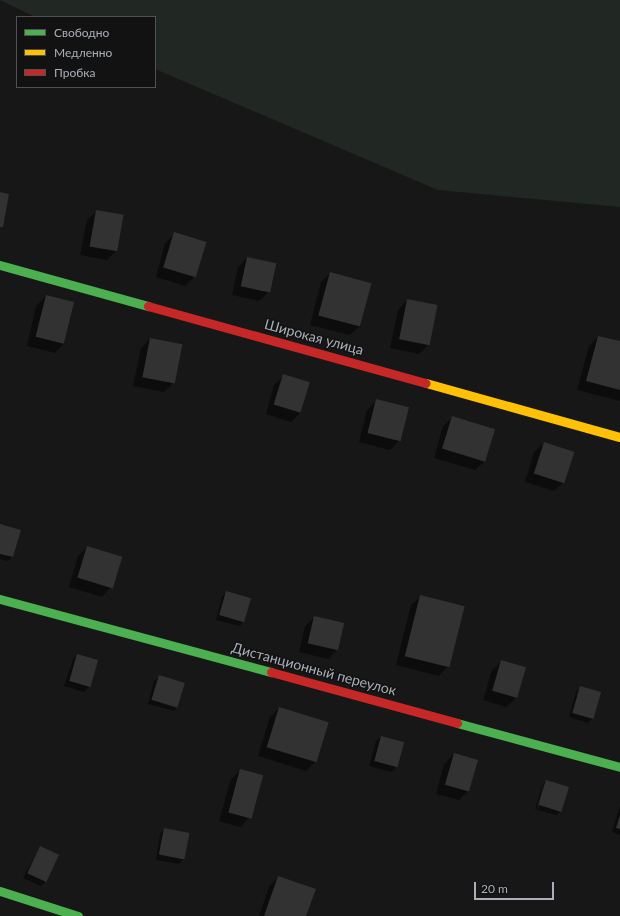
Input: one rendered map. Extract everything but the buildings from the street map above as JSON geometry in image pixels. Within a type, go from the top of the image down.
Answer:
[{"type":"street","name":"Широкая улица","points":[[0,265],[620,437]]},
{"type":"street","name":"Дистанционный переулок","points":[[0,599],[620,767]]},
{"type":"street","points":[[0,891],[78,916]]},
{"type":"shaded area","points":[[0,0],[620,0],[620,207],[438,190],[156,69],[156,16],[33,16]]},
{"type":"traffic: fast","points":[[0,265],[148,306]]},
{"type":"traffic: fast","points":[[0,599],[271,672]]},
{"type":"traffic: fast","points":[[457,723],[620,767]]},
{"type":"traffic: fast","points":[[0,891],[78,916]]},
{"type":"traffic: slow","points":[[426,383],[620,437]]},
{"type":"traffic: jam","points":[[148,306],[426,383]]},
{"type":"traffic: jam","points":[[271,672],[457,723]]}]
